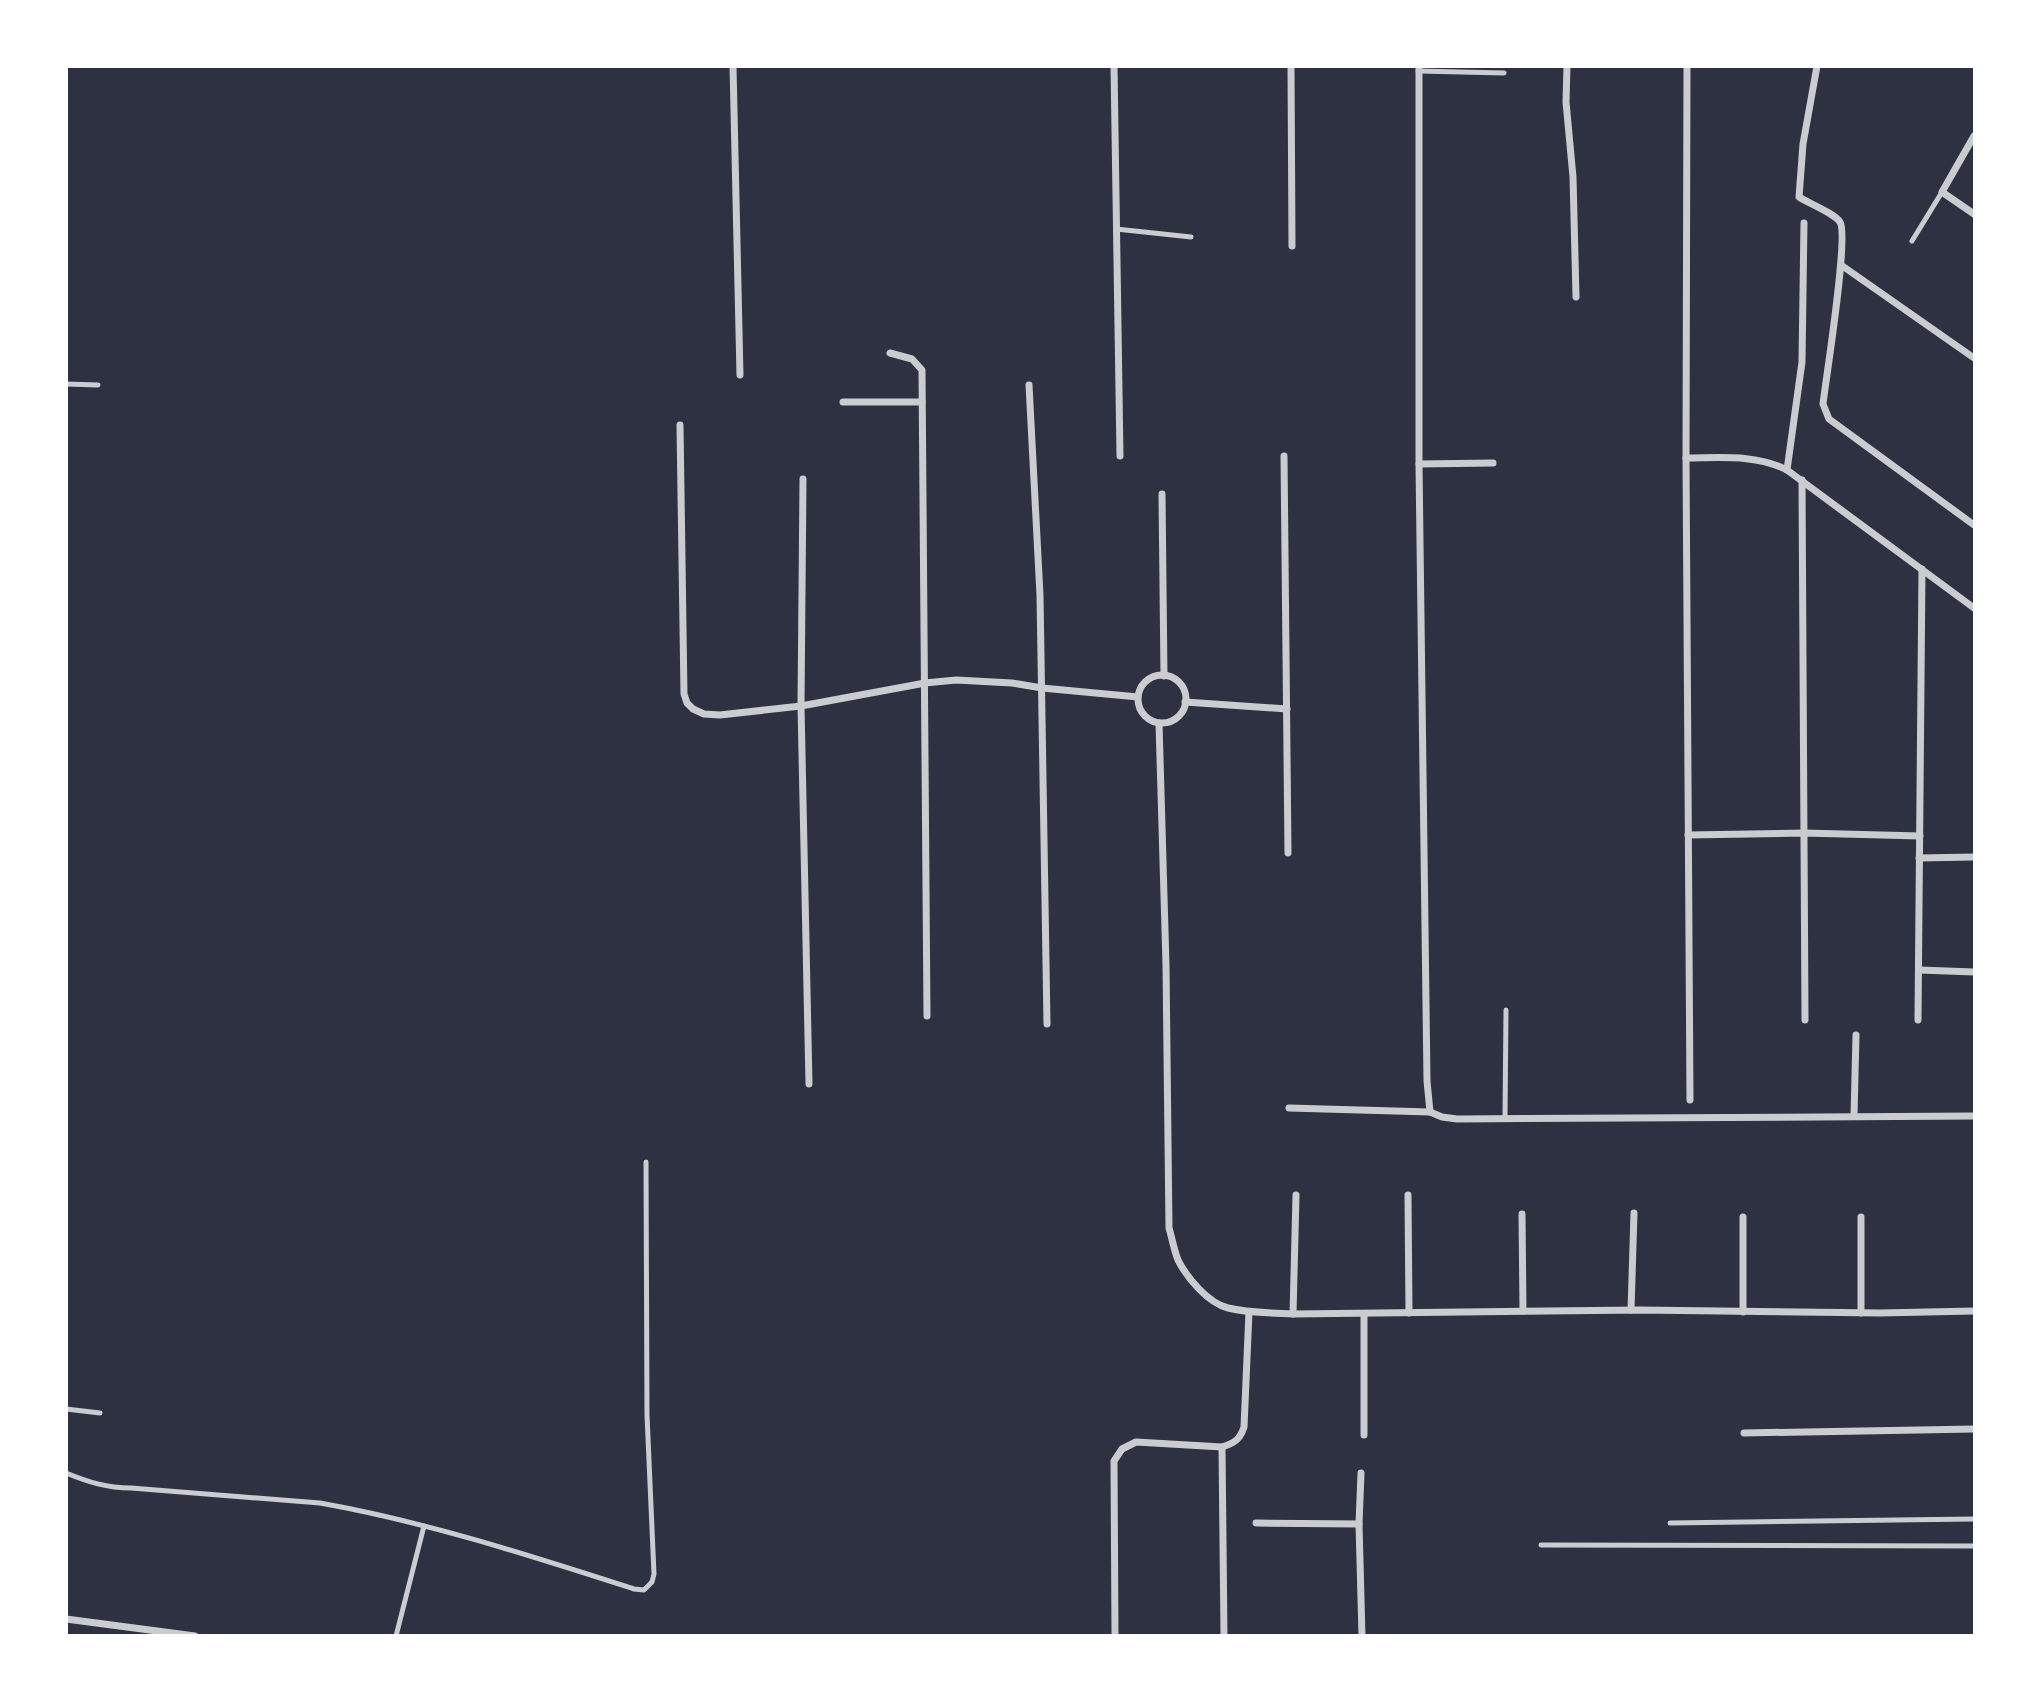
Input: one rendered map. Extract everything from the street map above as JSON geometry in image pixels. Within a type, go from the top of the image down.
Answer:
[{"type":"street","points":[[733,66],[740,375]]},
{"type":"street","points":[[1114,66],[1120,456]]},
{"type":"street","points":[[1291,66],[1292,246]]},
{"type":"street","points":[[1567,66],[1566,102],[1573,177],[1576,297]]},
{"type":"street","points":[[1687,66],[1686,458],[1690,1100]]},
{"type":"street","points":[[1817,66],[1803,144],[1799,197],[1836,216],[1843,225],[1841,265],[1823,404],[1829,419],[1975,525]]},
{"type":"street","points":[[1419,69],[1423,853],[1427,1081],[1430,1112]]},
{"type":"street","points":[[1975,136],[1942,192],[1975,214]]},
{"type":"street","points":[[1787,470],[1802,362],[1804,223]]},
{"type":"street","points":[[1841,265],[1975,358]]},
{"type":"street","points":[[890,353],[912,359],[922,370],[927,1016]]},
{"type":"street","points":[[1030,385],[1040,595],[1047,1024]]},
{"type":"street","points":[[843,402],[922,402]]},
{"type":"street","points":[[680,425],[684,694],[693,709],[704,714],[720,715],[801,706],[925,683],[956,680],[1013,683],[1138,697]]},
{"type":"street","points":[[1284,456],[1287,853]]},
{"type":"street","points":[[1686,458],[1743,457],[1774,463],[1802,480],[1975,608]]},
{"type":"street","points":[[1419,464],[1493,463]]},
{"type":"street","points":[[803,479],[801,706],[809,1084]]},
{"type":"street","points":[[1802,480],[1805,1020]]},
{"type":"street","points":[[1162,494],[1164,676]]},
{"type":"street","points":[[1918,1020],[1922,569]]},
{"type":"street","points":[[1164,676],[1173,678],[1180,684],[1185,702],[1177,718],[1159,723],[1143,714],[1138,697],[1147,681],[1164,676]]},
{"type":"street","points":[[1185,702],[1287,709]]},
{"type":"street","points":[[1159,723],[1170,1228],[1178,1259],[1191,1279],[1207,1296],[1225,1307],[1249,1312],[1293,1314],[1631,1310],[1861,1313],[1975,1311]]},
{"type":"street","points":[[1688,835],[1920,836]]},
{"type":"street","points":[[1919,858],[1975,857]]},
{"type":"street","points":[[1919,970],[1975,972]]},
{"type":"street","points":[[1854,1116],[1856,1035]]},
{"type":"street","points":[[1289,1108],[1430,1112],[1442,1117],[1505,1118],[1975,1116]]},
{"type":"street","points":[[1293,1314],[1296,1195]]},
{"type":"street","points":[[1408,1195],[1409,1313]]},
{"type":"street","points":[[1631,1310],[1634,1213]]},
{"type":"street","points":[[1522,1214],[1523,1311]]},
{"type":"street","points":[[1743,1217],[1743,1312]]},
{"type":"street","points":[[1861,1217],[1861,1313]]},
{"type":"street","points":[[1115,1636],[1114,1461],[1122,1448],[1136,1443],[1222,1447],[1241,1437],[1244,1427],[1249,1312]]},
{"type":"street","points":[[1364,1314],[1364,1435]]},
{"type":"street","points":[[1744,1433],[1975,1429]]},
{"type":"street","points":[[1222,1447],[1224,1636]]},
{"type":"street","points":[[1361,1474],[1359,1524],[1362,1636]]},
{"type":"street","points":[[1256,1524],[1359,1524]]},
{"type":"street","points":[[66,1619],[195,1636]]},
{"type":"lane","points":[[1419,69],[1504,74]]},
{"type":"lane","points":[[1912,241],[1942,192]]},
{"type":"lane","points":[[1116,229],[1191,237]]},
{"type":"lane","points":[[66,384],[98,385]]},
{"type":"lane","points":[[1505,1118],[1506,1010]]},
{"type":"lane","points":[[66,1473],[111,1488],[320,1503],[350,1508],[513,1550],[644,1590],[652,1582],[654,1574],[647,1415],[646,1161]]},
{"type":"lane","points":[[66,1409],[100,1413]]},
{"type":"lane","points":[[1670,1523],[1975,1519]]},
{"type":"lane","points":[[396,1636],[424,1526]]},
{"type":"lane","points":[[1541,1545],[1975,1546]]}]
